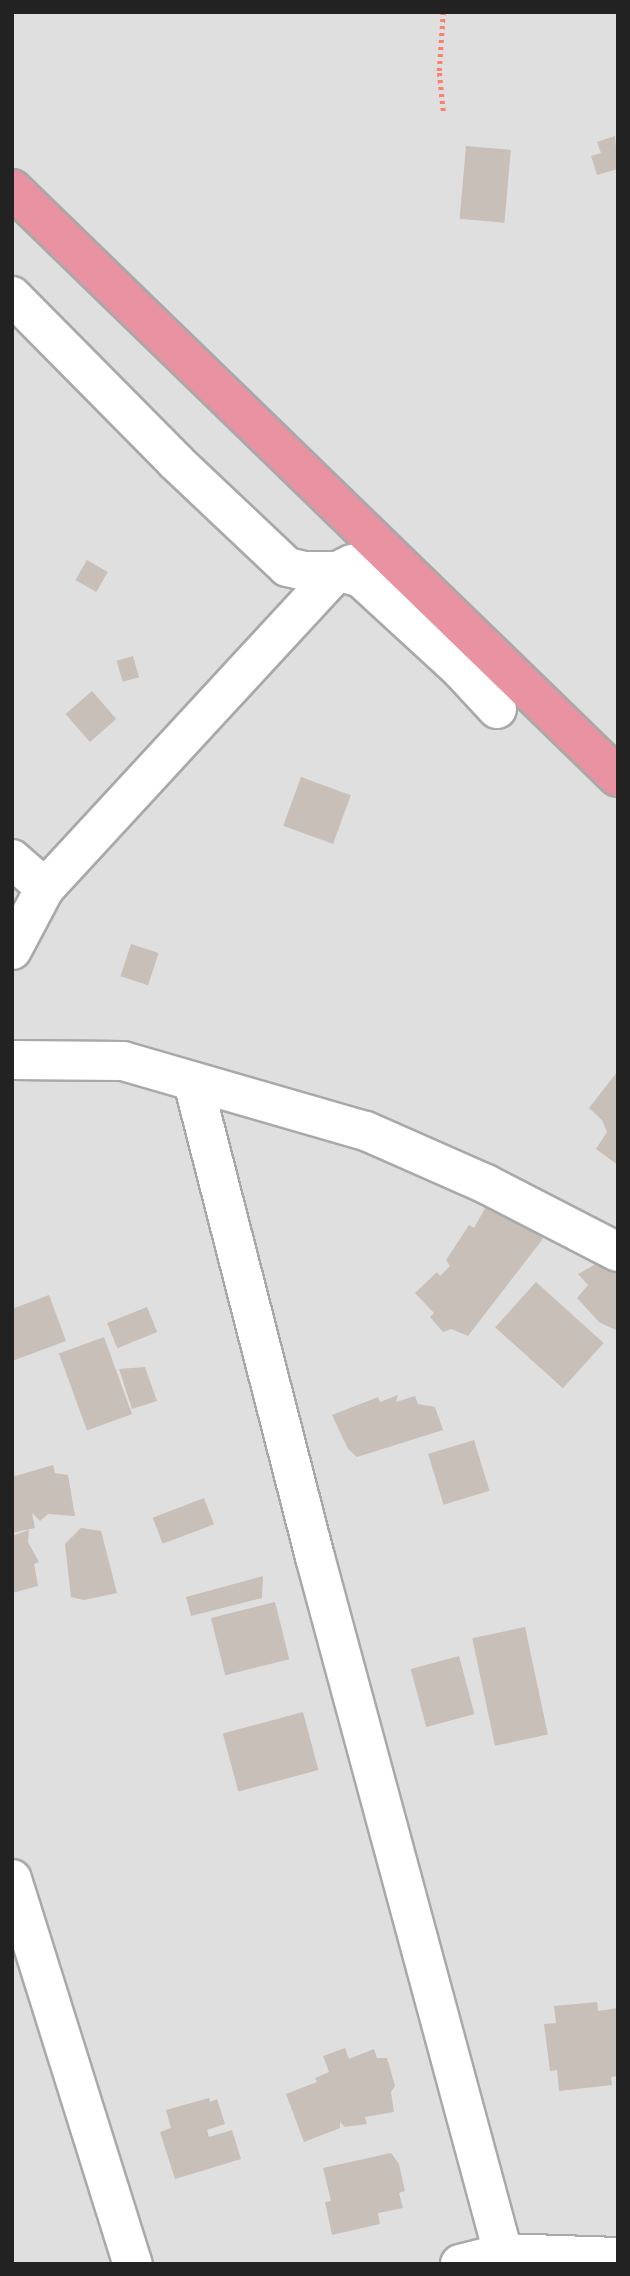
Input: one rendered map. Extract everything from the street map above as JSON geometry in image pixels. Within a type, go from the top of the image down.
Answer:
[{"type":"highway","points":[[12,190],[618,777]]},
{"type":"street","points":[[12,296],[175,461],[287,567],[304,571],[338,570],[361,578],[461,670],[497,709]]},
{"type":"street","points":[[12,950],[45,888],[338,570],[383,550]]},
{"type":"street","points":[[12,859],[45,888]]},
{"type":"street","points":[[12,1060],[122,1061],[366,1130],[486,1184],[618,1252]]},
{"type":"street","points":[[193,1082],[318,1570],[503,2253]]},
{"type":"street","points":[[12,1879],[133,2264]]},
{"type":"street","points":[[460,2264],[503,2253],[618,2257]]},
{"type":"path","points":[[443,12],[439,71],[443,111]]},
{"type":"shaded area","points":[[12,12],[618,12],[618,2264],[12,2264]]},
{"type":"building","points":[[615,136],[618,169],[597,175],[591,156],[601,153],[597,142]]},
{"type":"building","points":[[466,146],[511,150],[504,223],[460,219]]},
{"type":"building","points":[[87,560],[108,572],[96,592],[76,580]]},
{"type":"building","points":[[133,656],[139,677],[123,682],[117,661]]},
{"type":"building","points":[[92,691],[116,719],[90,742],[66,714]]},
{"type":"building","points":[[301,777],[351,795],[333,844],[283,826]]},
{"type":"building","points":[[131,944],[159,953],[148,985],[120,976]]},
{"type":"building","points":[[618,1071],[618,1165],[596,1149],[607,1132],[602,1120],[589,1108]]},
{"type":"building","points":[[496,1189],[544,1226],[542,1240],[468,1336],[451,1329],[443,1332],[430,1317],[434,1313],[415,1293],[437,1272],[440,1276],[450,1266],[446,1260],[469,1225],[474,1228]]},
{"type":"building","points":[[618,1259],[618,1331],[599,1322],[577,1298],[588,1285],[578,1274],[598,1263],[606,1270]]},
{"type":"building","points":[[536,1282],[604,1343],[563,1388],[495,1327]]},
{"type":"building","points":[[49,1295],[66,1341],[12,1361],[12,1309]]},
{"type":"building","points":[[147,1307],[157,1332],[117,1348],[107,1323]]},
{"type":"building","points":[[104,1337],[132,1414],[87,1430],[59,1353]]},
{"type":"building","points":[[145,1367],[157,1401],[132,1409],[119,1369]]},
{"type":"building","points":[[398,1395],[396,1402],[415,1396],[418,1404],[435,1407],[443,1430],[357,1457],[348,1449],[332,1415],[378,1397],[380,1402]]},
{"type":"building","points":[[474,1440],[489,1491],[444,1505],[428,1454]]},
{"type":"building","points":[[53,1465],[55,1473],[68,1475],[75,1516],[48,1514],[40,1521],[32,1513],[35,1528],[12,1533],[12,1477]]},
{"type":"building","points":[[204,1498],[214,1524],[163,1544],[153,1518]]},
{"type":"building","points":[[81,1528],[101,1531],[117,1593],[84,1600],[71,1597],[65,1544]]},
{"type":"building","points":[[29,1530],[28,1542],[39,1562],[34,1564],[38,1586],[12,1593],[12,1536]]},
{"type":"building","points":[[263,1576],[262,1598],[191,1616],[186,1597]]},
{"type":"building","points":[[275,1602],[289,1659],[225,1675],[211,1618]]},
{"type":"building","points":[[525,1627],[548,1735],[495,1746],[472,1638]]},
{"type":"building","points":[[459,1656],[475,1714],[426,1727],[411,1669]]},
{"type":"building","points":[[303,1712],[319,1770],[238,1791],[223,1733]]},
{"type":"building","points":[[597,2002],[598,2011],[618,2008],[618,2076],[611,2077],[612,2085],[559,2091],[557,2070],[550,2071],[544,2024],[556,2023],[554,2006]]},
{"type":"building","points":[[345,2048],[349,2059],[374,2049],[377,2058],[387,2058],[395,2086],[391,2092],[394,2112],[365,2117],[367,2124],[345,2127],[340,2122],[340,2128],[304,2142],[286,2094],[317,2082],[315,2078],[329,2072],[323,2056]]},
{"type":"building","points":[[209,2098],[210,2102],[217,2099],[225,2124],[207,2130],[209,2137],[232,2130],[241,2159],[175,2179],[160,2132],[171,2128],[166,2110]]},
{"type":"building","points":[[391,2153],[399,2164],[405,2191],[399,2193],[403,2208],[378,2213],[380,2224],[332,2235],[325,2202],[331,2201],[323,2168]]}]
